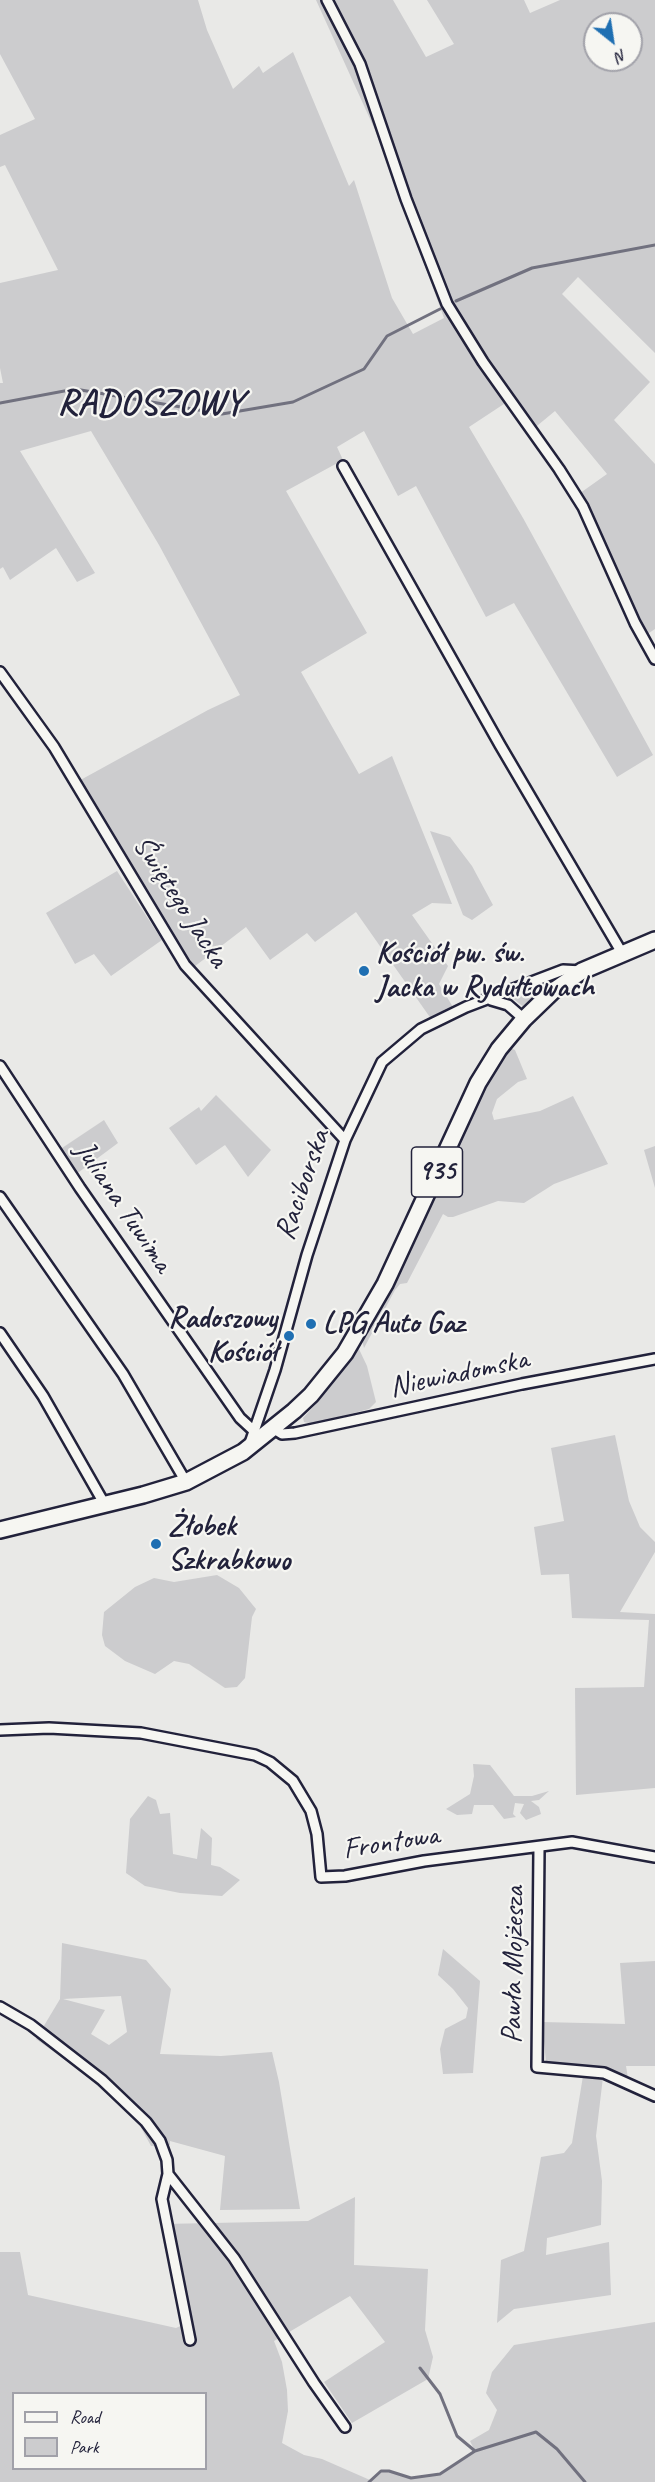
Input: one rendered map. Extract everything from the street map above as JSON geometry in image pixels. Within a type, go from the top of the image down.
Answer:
[{"type":"main road","name":"Raciborska","points":[[0,1530],[105,1505],[186,1482],[224,1464],[274,1429],[311,1395],[345,1353],[385,1284],[478,1083],[499,1049],[524,1019],[553,991],[582,971],[655,940]]},
{"type":"street","points":[[327,0],[360,64],[406,199],[447,304],[483,362],[560,470],[583,507],[635,622],[655,659]]},
{"type":"street","points":[[343,466],[506,755],[622,953]]},
{"type":"street","name":"Świętego Jacka","points":[[0,672],[54,747],[185,965],[345,1140]]},
{"type":"street","name":"Raciborska","points":[[249,1448],[253,1430],[275,1370],[307,1255],[345,1140],[382,1062],[421,1029],[466,1007],[563,970],[582,971]]},
{"type":"street","points":[[488,999],[501,1001],[524,1019]]},
{"type":"street","name":"Juliana Tuwima","points":[[0,1066],[80,1188],[240,1418],[253,1430]]},
{"type":"street","points":[[0,1197],[123,1374],[186,1482]]},
{"type":"street","points":[[0,1333],[43,1396],[105,1505]]},
{"type":"street","name":"Niewiadomska","points":[[274,1429],[286,1434],[327,1427],[522,1384],[655,1359]]},
{"type":"street","name":"Frontowa","points":[[0,1730],[94,1729],[141,1733],[244,1753],[270,1762],[293,1781],[311,1811],[317,1834],[321,1877],[345,1876],[424,1861],[572,1842],[655,1857]]},
{"type":"street","name":"Pawła Mojżesza","points":[[539,1848],[537,2067],[604,2073],[655,2096]]},
{"type":"street","points":[[0,2007],[31,2025],[76,2058],[146,2122],[160,2141],[167,2160],[168,2174],[162,2199],[190,2340]]},
{"type":"street","points":[[168,2174],[234,2258],[345,2427]]},
{"type":"green space","points":[[0,0],[198,0],[207,30],[233,89],[259,66],[263,73],[293,52],[349,186],[354,180],[392,298],[413,334],[444,318],[375,130],[316,0],[393,0],[426,57],[454,44],[427,0],[524,0],[530,13],[560,0],[655,0],[655,353],[578,277],[562,294],[650,382],[614,420],[655,464],[655,629],[643,637],[576,496],[607,474],[555,411],[532,430],[510,400],[469,427],[523,518],[653,755],[617,777],[514,603],[486,617],[416,486],[398,496],[364,431],[337,447],[343,460],[286,491],[367,633],[301,672],[359,774],[392,756],[452,904],[432,903],[412,915],[448,966],[439,984],[456,1012],[434,1023],[356,912],[315,942],[307,933],[270,960],[246,927],[190,970],[75,783],[208,710],[240,695],[159,545],[91,431],[20,451],[95,573],[77,582],[56,548],[10,580],[3,567],[0,569],[0,383],[3,383],[0,368],[0,283],[58,270],[5,165],[0,167],[0,135],[35,119],[0,54]]},
{"type":"green space","points":[[430,831],[450,837],[472,866],[493,905],[472,920],[463,915]]},
{"type":"green space","points":[[117,871],[162,940],[111,976],[94,954],[75,964],[46,913]]},
{"type":"green space","points":[[551,981],[552,985],[525,1008],[511,997]]},
{"type":"green space","points":[[510,1048],[515,1050],[527,1079],[518,1082],[497,1099],[492,1113],[494,1120],[540,1111],[573,1096],[608,1164],[554,1184],[524,1203],[498,1201],[453,1217],[443,1214],[407,1283],[400,1284],[395,1290],[364,1348],[362,1340],[474,1103]]},
{"type":"green space","points":[[216,1095],[271,1150],[248,1177],[225,1145],[196,1165],[169,1128],[199,1107],[201,1111]]},
{"type":"green space","points":[[104,1120],[118,1143],[75,1175],[59,1150]]},
{"type":"green space","points":[[655,1146],[655,1188],[644,1150]]},
{"type":"green space","points":[[358,1347],[367,1366],[376,1402],[369,1409],[312,1424],[304,1422],[303,1418],[319,1401]]},
{"type":"green space","points":[[615,1435],[629,1501],[640,1527],[655,1542],[655,1552],[620,1612],[655,1614],[655,1788],[576,1795],[575,1688],[644,1687],[649,1620],[572,1618],[569,1574],[541,1575],[534,1527],[564,1521],[551,1448]]},
{"type":"green space","points":[[217,1575],[239,1588],[256,1609],[252,1617],[245,1678],[237,1687],[225,1688],[189,1664],[174,1661],[155,1674],[125,1661],[105,1646],[102,1635],[104,1612],[135,1587],[154,1578],[174,1582]]},
{"type":"green space","points":[[473,1764],[490,1765],[514,1796],[532,1796],[549,1791],[539,1800],[531,1801],[539,1807],[541,1814],[526,1820],[520,1813],[524,1804],[515,1803],[513,1814],[516,1817],[504,1819],[493,1805],[474,1805],[472,1814],[457,1815],[446,1809],[470,1794],[474,1776]]},
{"type":"green space","points":[[148,1796],[156,1800],[160,1814],[170,1813],[173,1854],[197,1859],[201,1828],[212,1838],[211,1865],[220,1867],[240,1880],[222,1896],[180,1893],[145,1886],[126,1873],[130,1819]]},
{"type":"green space","points":[[62,1943],[146,1960],[171,1989],[160,2054],[221,2056],[272,2052],[300,2209],[220,2210],[225,2156],[170,2141],[170,2145],[151,2146],[138,2122],[82,2072],[36,2039],[60,1999]],"holes":[[[121,1996],[127,2032],[109,2045],[91,2034],[105,2010],[63,1999]]]},
{"type":"green space","points":[[443,1949],[480,1981],[473,2073],[443,2074],[440,2049],[445,2029],[466,2018],[468,2008],[438,1975]]},
{"type":"green space","points":[[655,1961],[655,2066],[626,2066],[628,2078],[546,2062],[542,2022],[625,2024],[620,1963]]},
{"type":"green space","points":[[583,2076],[603,2077],[596,2136],[602,2181],[601,2225],[547,2238],[546,2255],[609,2242],[611,2295],[514,2309],[497,2323],[501,2260],[524,2251],[541,2157],[564,2153],[572,2143]]},
{"type":"green space","points":[[355,2197],[354,2265],[428,2269],[425,2330],[433,2357],[428,2379],[352,2423],[324,2382],[385,2342],[350,2296],[274,2341],[282,2362],[287,2390],[288,2411],[282,2443],[304,2455],[322,2459],[370,2480],[381,2471],[389,2471],[411,2478],[440,2474],[475,2451],[470,2441],[489,2430],[497,2410],[486,2393],[492,2372],[514,2345],[655,2322],[655,2482],[0,2482],[0,2252],[20,2252],[28,2295],[176,2328],[187,2323],[164,2224],[308,2221]]},
{"type":"waterway","points":[[456,301],[532,268],[655,245]]},
{"type":"waterway","points":[[0,403],[75,389],[222,414],[293,402],[364,369],[387,336],[440,309]]},
{"type":"waterway","points":[[420,2368],[440,2394],[457,2436],[475,2451]]},
{"type":"waterway","points":[[369,2482],[381,2471],[389,2471],[411,2478],[440,2474],[475,2451],[536,2432],[557,2449],[585,2482]]},
{"type":"place","name":"Kościół pw. św. Jacka w Rydułtowach","points":[[364,971]]},
{"type":"place","name":"LPG Auto Gaz","points":[[311,1324]]},
{"type":"place","name":"Radoszowy Kościół","points":[[289,1336]]},
{"type":"place","name":"Żłobek Szkrabkowo","points":[[156,1544]]},
{"type":"district","name":"RADOSZOWY","points":[[151,405]]}]
